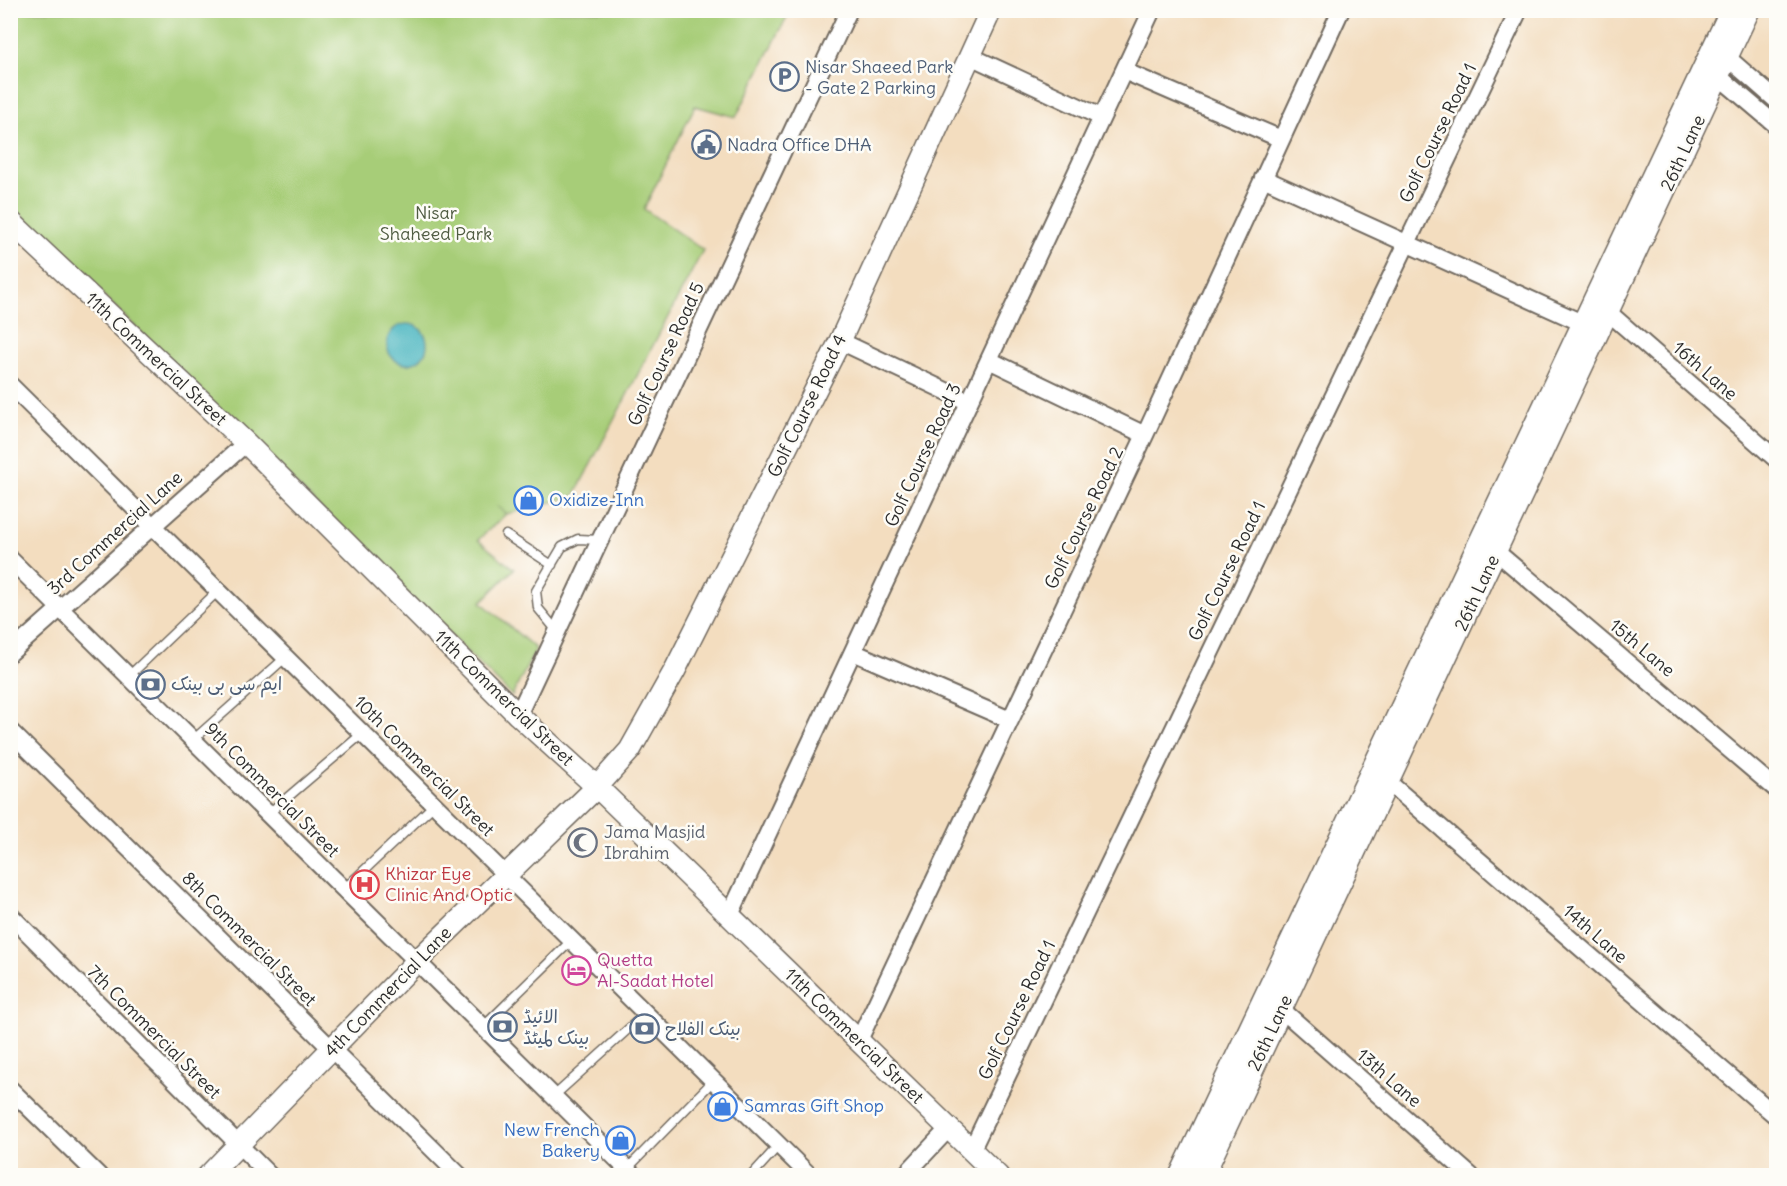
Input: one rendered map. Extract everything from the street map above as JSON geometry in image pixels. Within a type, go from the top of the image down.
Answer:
[{"type":"street","name":"Golf Course Road 5","points":[[518,715],[849,10]]},
{"type":"street","name":"Golf Course Road 4","points":[[597,787],[630,750],[675,670],[840,341],[991,10]]},
{"type":"street","name":"Golf Course Road 3","points":[[729,916],[1152,10]]},
{"type":"street","name":"Golf Course Road 2","points":[[859,1040],[1145,435],[1341,10]]},
{"type":"street","name":"Golf Course Road 1","points":[[972,1149],[1519,10]]},
{"type":"street","points":[[1180,1176],[1489,545],[1582,323],[1716,61],[1731,10]]},
{"type":"street","name":"26th Lane","points":[[1206,1174],[1388,782],[1489,545],[1608,312],[1716,61],[1749,10]]},
{"type":"street","points":[[970,56],[1101,117]]},
{"type":"street","points":[[1716,61],[1776,100]]},
{"type":"street","points":[[1716,61],[1776,125]]},
{"type":"street","points":[[1124,71],[1281,139]]},
{"type":"street","points":[[1263,178],[1582,323]]},
{"type":"street","name":"11th Commercial Street","points":[[10,221],[246,443],[518,715],[597,787],[998,1176]]},
{"type":"street","name":"16th Lane","points":[[1608,312],[1776,459]]},
{"type":"street","points":[[840,341],[969,402]]},
{"type":"street","points":[[989,360],[1145,435]]},
{"type":"street","name":"10th Commercial Street","points":[[10,385],[810,1176]]},
{"type":"street","name":"3rd Commercial Lane","points":[[10,653],[246,443]]},
{"type":"street","name":"15th Lane","points":[[1489,545],[1776,789]]},
{"type":"street","name":"9th Commercial Street","points":[[10,559],[630,1172]]},
{"type":"street","points":[[854,652],[1010,720]]},
{"type":"street","name":"8th Commercial Street","points":[[10,731],[460,1176]]},
{"type":"street","name":"14th Lane","points":[[1388,782],[1776,1116]]},
{"type":"street","name":"4th Commercial Lane","points":[[208,1176],[333,1050],[417,961],[597,787]]},
{"type":"street","name":"7th Commercial Street","points":[[10,915],[270,1176]]},
{"type":"street","name":"13th Lane","points":[[1281,1009],[1471,1176]]},
{"type":"street","points":[[10,1089],[99,1176]]},
{"type":"street","points":[[904,1176],[950,1127]]},
{"type":"lane","points":[[506,536],[552,565]]},
{"type":"lane","points":[[557,631],[538,608],[536,591],[562,547],[571,541],[600,540]]},
{"type":"lane","points":[[129,676],[219,591]]},
{"type":"lane","points":[[193,740],[286,657]]},
{"type":"lane","points":[[268,814],[363,733]]},
{"type":"lane","points":[[344,889],[435,804]]},
{"type":"lane","points":[[483,1027],[572,940]]},
{"type":"lane","points":[[554,1096],[646,1013]]},
{"type":"lane","points":[[630,1172],[714,1080]]},
{"type":"lane","points":[[751,1176],[779,1145]]},
{"type":"green space","name":"Nisar Shaheed Park","points":[[10,11],[790,11],[736,117],[695,106],[644,209],[703,250],[574,496],[507,514],[497,506],[506,514],[478,540],[514,569],[481,602],[536,649],[512,696],[11,205]]},
{"type":"water","points":[[407,324],[415,325],[421,330],[426,336],[426,352],[421,358],[415,363],[407,364],[399,363],[393,358],[388,352],[387,344],[388,336],[393,330],[399,325]]},
{"type":"place","name":"Nisar Shaeed Park - Gate 2 Parking","points":[[784,77]]},
{"type":"place","name":"Nadra Office DHA","points":[[706,145]]},
{"type":"place","name":"Oxidize-Inn","points":[[528,500]]},
{"type":"place","name":"ایم سی بی بینک","points":[[150,684]]},
{"type":"place","name":"Jama Masjid Ibrahim","points":[[583,842]]},
{"type":"place","name":"Khizar Eye Clinic And Optic","points":[[364,884]]},
{"type":"place","name":"Quetta Al-Sadat Hotel","points":[[576,970]]},
{"type":"place","name":"الائیڈ بینک لمیٹڈ","points":[[502,1027]]},
{"type":"place","name":"بینک الفلاح","points":[[644,1029]]},
{"type":"place","name":"Samras Gift Shop","points":[[723,1106]]},
{"type":"place","name":"New French Bakery","points":[[621,1140]]}]
